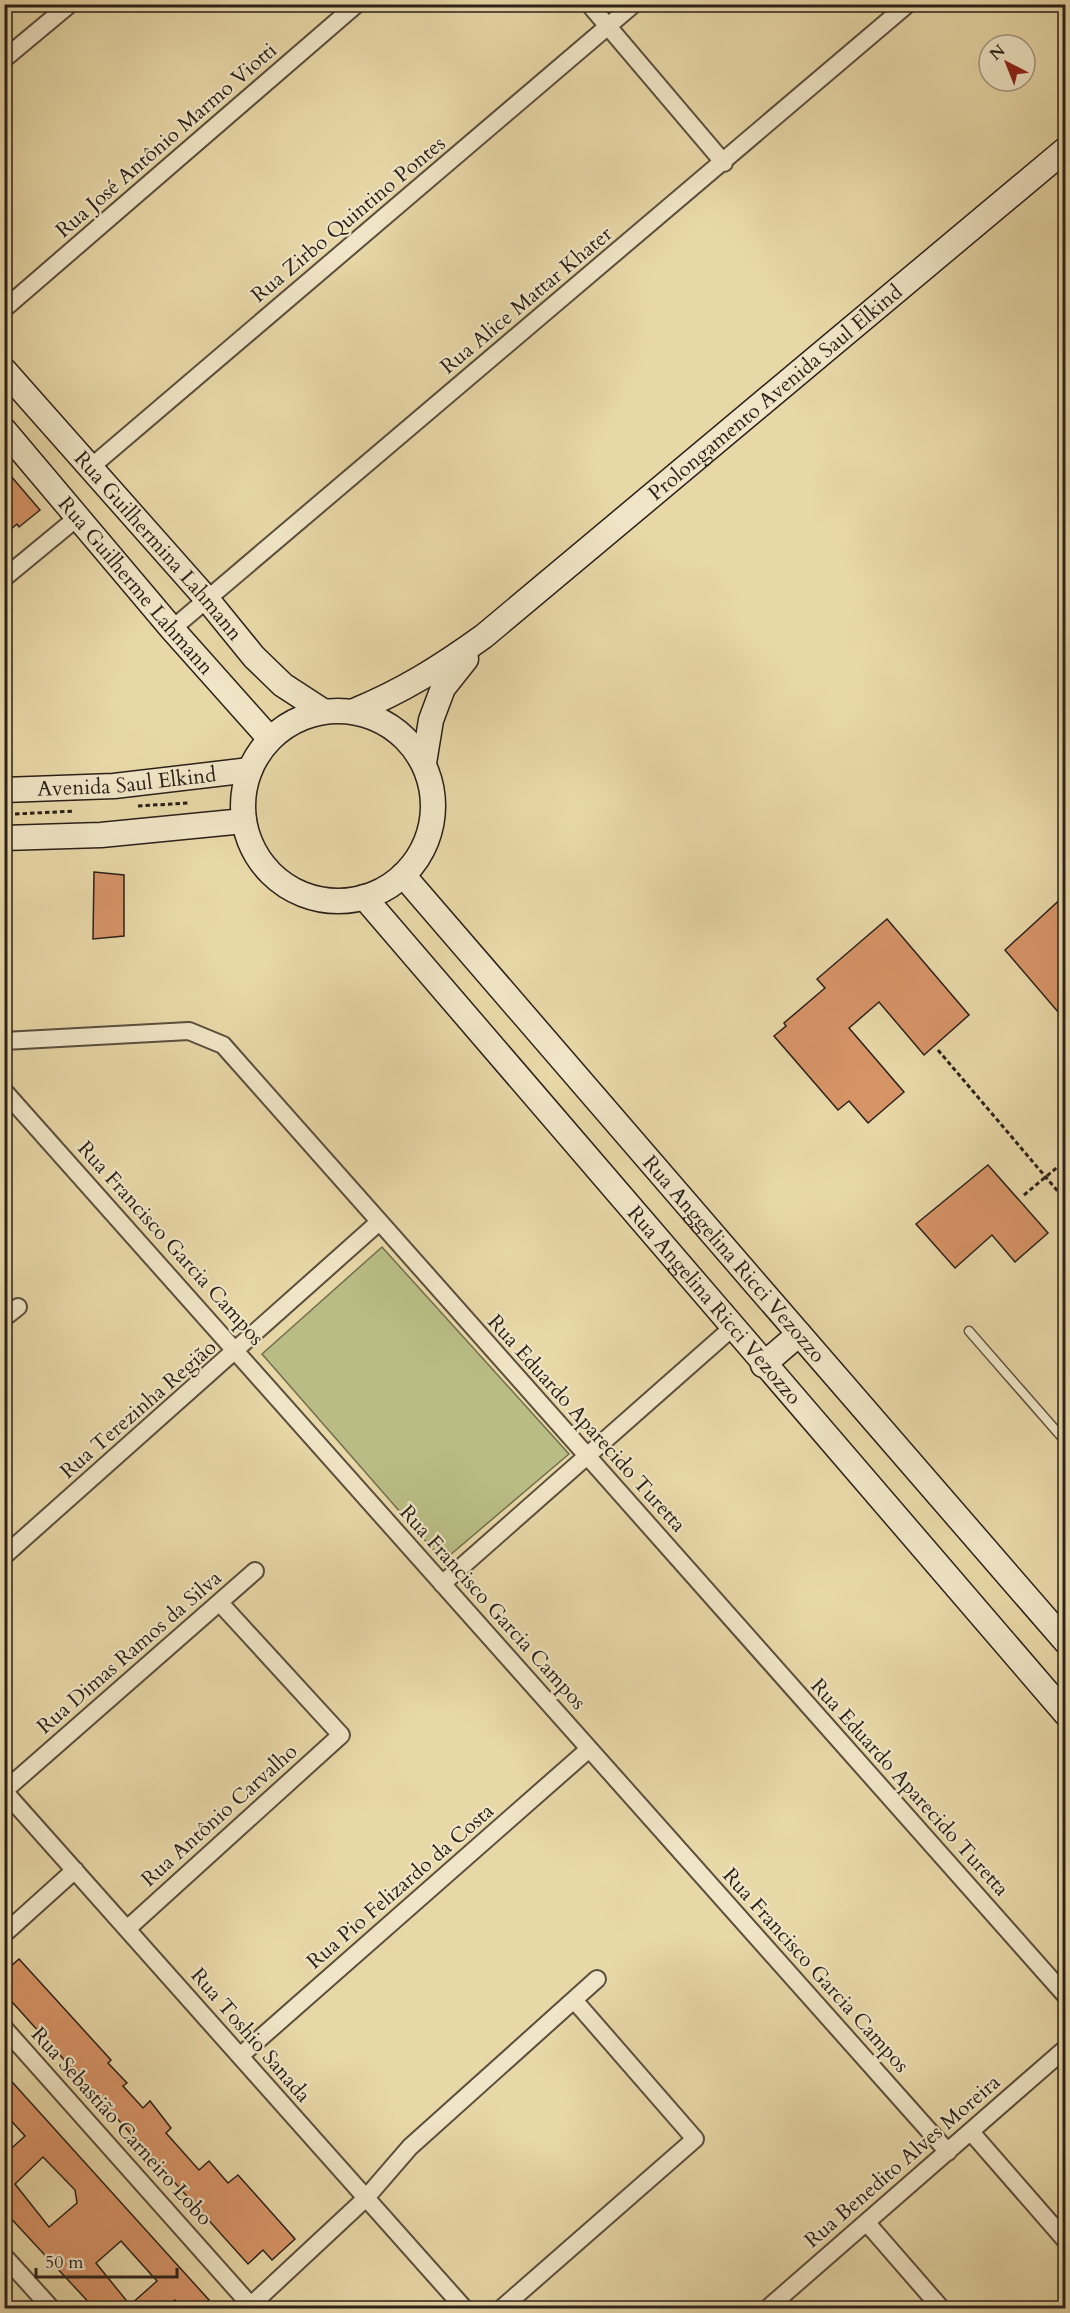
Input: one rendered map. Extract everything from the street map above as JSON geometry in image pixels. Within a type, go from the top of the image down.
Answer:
[{"type":"main road","name":"Prolongamento Avenida Saul Elkind","points":[[354,711],[429,676],[484,636],[1065,149]]},
{"type":"main road","name":"Rua Guilhermina Lahmann","points":[[4,370],[206,598],[254,657],[283,685],[323,711]]},
{"type":"main road","name":"Rua Guilherme Lahmann","points":[[4,430],[172,629],[270,739]]},
{"type":"main road","name":"Prolongamento Avenida Saul Elkind","points":[[424,763],[431,720],[443,688],[484,636]]},
{"type":"main road","points":[[323,711],[354,711],[382,720],[391,726],[407,739],[424,763],[433,792],[432,823],[422,851],[403,875],[385,888],[364,897],[338,901],[311,897],[287,886],[266,868],[252,846],[244,821],[243,804],[250,770],[270,739],[295,721],[323,711]]},
{"type":"main road","name":"Avenida Saul Elkind","points":[[4,790],[114,786],[250,770]]},
{"type":"main road","points":[[4,838],[101,835],[244,821]]},
{"type":"main road","name":"Rua Anggelina Ricci Vezozzo","points":[[403,875],[723,1250],[800,1334],[1065,1642]]},
{"type":"main road","name":"Rua Angelina Ricci Vezozzo","points":[[364,897],[763,1365],[1065,1714]]},
{"type":"main road","points":[[763,1365],[800,1334]]},
{"type":"street","points":[[4,59],[70,4]]},
{"type":"street","name":"Rua José Antônio Marmo Viotti","points":[[4,309],[357,4]]},
{"type":"street","points":[[590,4],[724,163]]},
{"type":"street","name":"Rua Zirbo Quintino Pontes","points":[[91,467],[634,4]]},
{"type":"street","name":"Rua Alice Mattar Khater","points":[[172,629],[724,163],[908,4]]},
{"type":"street","points":[[4,579],[78,517]]},
{"type":"street","name":"Rua Eduardo Aparecido Turetta","points":[[4,1041],[189,1031],[223,1045],[1065,1996]]},
{"type":"street","name":"Rua Francisco Garcia Campos","points":[[4,1091],[238,1351],[442,1584],[948,2151]]},
{"type":"street","name":"Rua Terezinha Região","points":[[4,1556],[238,1351],[380,1222]]},
{"type":"street","points":[[4,1318],[18,1307]]},
{"type":"street","points":[[442,1584],[732,1328]]},
{"type":"street","name":"Rua Dimas Ramos da Silva","points":[[4,1791],[255,1571]]},
{"type":"street","name":"Rua Antônio Carvalho","points":[[127,1929],[341,1735],[220,1603]]},
{"type":"street","name":"Rua Pio Felizardo da Costa","points":[[240,2056],[589,1749]]},
{"type":"street","name":"Rua Toshio Sanada","points":[[4,1791],[464,2308]]},
{"type":"street","points":[[4,1934],[75,1870]]},
{"type":"street","points":[[251,2308],[365,2199],[410,2147],[597,1979]]},
{"type":"street","points":[[501,2308],[695,2139],[574,2000]]},
{"type":"street","name":"Rua Sebastião Carneiro Lobo","points":[[4,2028],[251,2308]]},
{"type":"street","name":"Rua Benedito Alves Moreira","points":[[768,2308],[1065,2048]]},
{"type":"street","points":[[971,2132],[1065,2241]]},
{"type":"street","points":[[867,2223],[941,2308]]},
{"type":"street","points":[[4,2256],[51,2308]]},
{"type":"lane","points":[[969,1331],[1065,1442]]},
{"type":"path","points":[[938,1050],[1065,1201]]},
{"type":"path","points":[[1024,1195],[1065,1160]]},
{"type":"green space","points":[[382,1247],[569,1454],[443,1561],[262,1354]]},
{"type":"building","points":[[4,468],[40,510],[19,527],[17,524],[4,535]]},
{"type":"building","points":[[94,872],[124,875],[124,936],[93,939]]},
{"type":"building","points":[[1065,895],[1065,1020],[1005,950]]},
{"type":"building","points":[[887,919],[969,1015],[924,1055],[879,1002],[849,1028],[904,1092],[868,1123],[849,1101],[838,1110],[774,1036],[786,1026],[784,1023],[825,988],[817,979]]},
{"type":"building","points":[[988,1165],[1048,1233],[1015,1262],[992,1235],[955,1268],[916,1224]]},
{"type":"building","points":[[19,1959],[111,2060],[108,2063],[127,2083],[123,2086],[143,2108],[150,2101],[171,2128],[166,2133],[199,2170],[209,2161],[228,2183],[238,2175],[295,2239],[272,2260],[263,2250],[248,2264],[4,1993],[4,1972]]},
{"type":"building","points":[[4,2073],[209,2300],[199,2308],[183,2308],[175,2300],[166,2308],[94,2308],[4,2211],[4,2155],[25,2136],[4,2113]],"holes":[[[43,2157],[75,2190],[77,2203],[49,2227],[15,2184]],[[121,2241],[157,2281],[130,2305],[96,2263]]]}]
